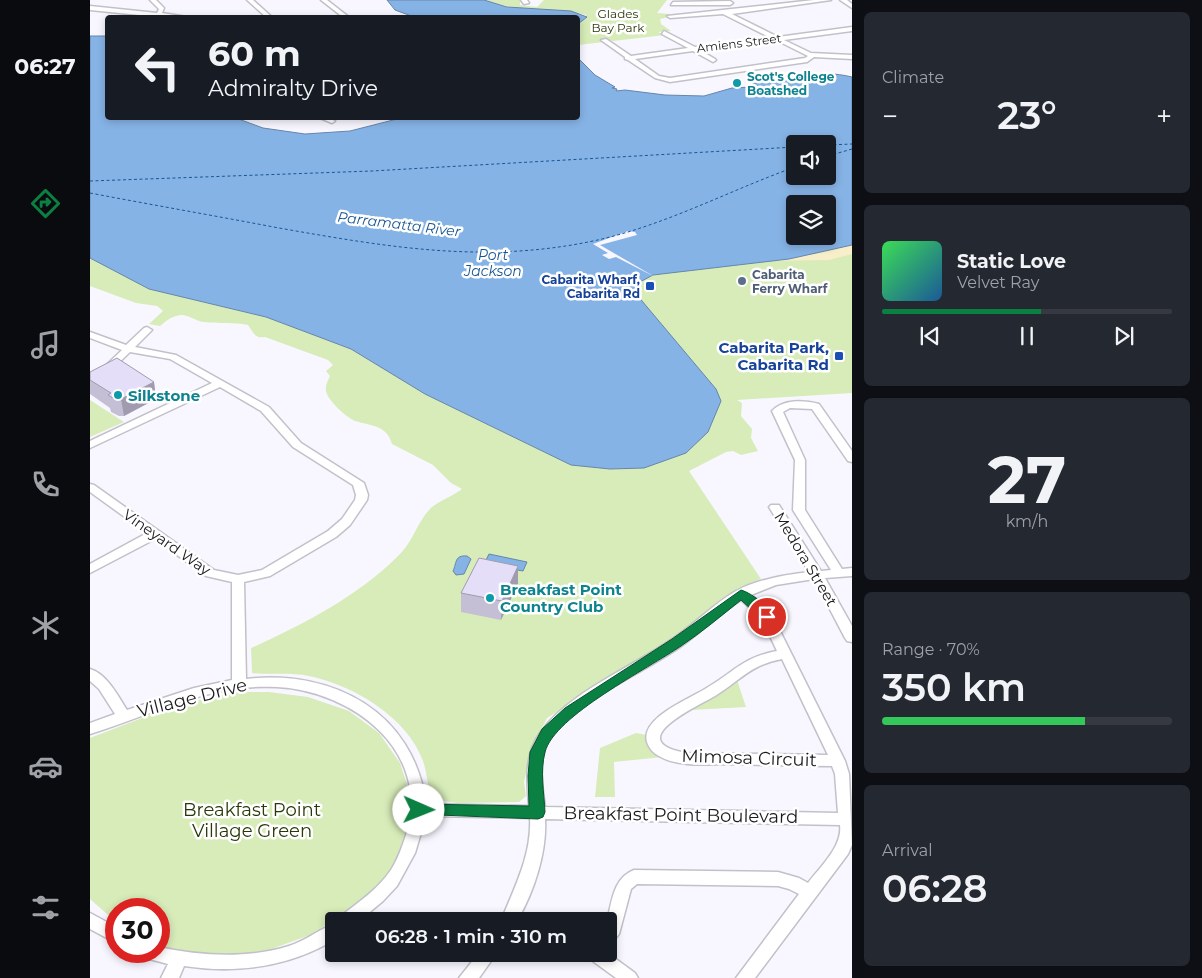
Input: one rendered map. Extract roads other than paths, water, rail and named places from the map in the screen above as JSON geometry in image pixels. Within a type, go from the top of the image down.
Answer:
[{"type":"street","points":[[153,0],[162,9],[159,14]]},
{"type":"street","points":[[250,0],[268,15]]},
{"type":"street","points":[[324,0],[344,15]]},
{"type":"street","points":[[670,16],[728,12],[828,0]]},
{"type":"street","points":[[843,0],[852,6]]},
{"type":"street","points":[[673,4],[731,1],[728,12]]},
{"type":"street","points":[[90,8],[167,15]]},
{"type":"street","points":[[728,12],[811,56],[852,57]]},
{"type":"street","name":"Amiens Street","points":[[627,58],[852,29]]},
{"type":"street","points":[[664,33],[712,60]]},
{"type":"street","points":[[604,40],[627,58],[665,80],[807,60],[811,56]]},
{"type":"street","points":[[90,381],[102,374],[147,330]]},
{"type":"street","points":[[90,335],[129,349],[173,357],[269,412],[297,445],[358,483],[362,494],[346,522],[332,534],[266,573],[238,579],[239,682]]},
{"type":"street","points":[[90,445],[221,384]]},
{"type":"street","points":[[839,573],[799,510],[800,460],[777,411],[781,407],[815,406],[848,448],[852,459]]},
{"type":"street","name":"Vineyard Way","points":[[90,487],[210,573],[238,579]]},
{"type":"street","name":"Medora Street","points":[[775,507],[818,576],[852,638]]},
{"type":"street","points":[[90,569],[155,534]]},
{"type":"street","points":[[516,912],[538,834],[535,776],[538,752],[547,733],[557,722],[584,701],[677,642],[741,594],[764,584],[852,572]]},
{"type":"street","name":"Mimosa Circuit","points":[[741,594],[755,604],[767,617],[838,760],[842,774],[843,799],[850,819],[848,841],[746,978]]},
{"type":"street","name":"Mimosa Circuit","points":[[786,654],[755,662],[667,717],[653,730],[654,744],[671,756],[686,758],[838,760]]},
{"type":"street","points":[[90,674],[104,686],[124,716]]},
{"type":"street","name":"Village Drive","points":[[90,729],[124,716],[239,682],[301,684],[327,690],[374,715],[389,729],[410,764],[416,782],[419,810],[402,866],[369,905],[359,912]]},
{"type":"street","name":"Breakfast Point Boulevard","points":[[419,810],[850,819]]},
{"type":"street","points":[[617,912],[624,886],[634,877],[778,879],[793,883],[809,892]]},
{"type":"street","points":[[90,920],[105,929]]},
{"type":"street","points":[[170,958],[224,963],[249,961],[300,948],[325,936]]},
{"type":"street","points":[[170,978],[178,960]]},
{"type":"street","points":[[468,978],[481,962]]},
{"type":"street","points":[[607,962],[629,978]]},
{"type":"water","points":[[387,0],[484,0],[507,7],[571,11],[587,17],[580,22],[580,15],[409,15],[395,10]]},
{"type":"water","name":"Port Jackson","points":[[90,36],[105,36],[105,120],[241,120],[263,128],[305,134],[350,131],[393,120],[580,120],[580,60],[595,75],[615,87],[612,88],[617,89],[616,91],[625,90],[665,95],[704,96],[732,88],[751,87],[752,84],[776,78],[802,74],[852,77],[852,245],[789,259],[653,275],[638,283],[637,295],[716,389],[721,401],[708,432],[686,453],[644,468],[610,469],[571,465],[425,394],[351,349],[266,317],[149,289],[90,258]]},
{"type":"water","points":[[489,554],[527,562],[523,571],[484,564]]},
{"type":"water","points":[[467,556],[471,559],[464,574],[456,575],[453,571],[458,558]]},
{"type":"place","name":"Scot's College Boatshed","points":[[737,83]]},
{"type":"place","name":"Cabarita Ferry Wharf","points":[[742,281]]},
{"type":"place","name":"Cabarita Wharf, Cabarita Rd","points":[[650,286]]},
{"type":"place","name":"Cabarita Park, Cabarita Rd","points":[[839,356]]},
{"type":"place","name":"Silkstone","points":[[118,395]]},
{"type":"place","name":"Breakfast Point Country Club","points":[[490,598]]},
{"type":"park label","name":"Glades Bay Park","points":[[618,20]]},
{"type":"park label","name":"Breakfast Point Village Green","points":[[252,820]]},
{"type":"water label","name":"Parramatta River","points":[[399,224]]}]
